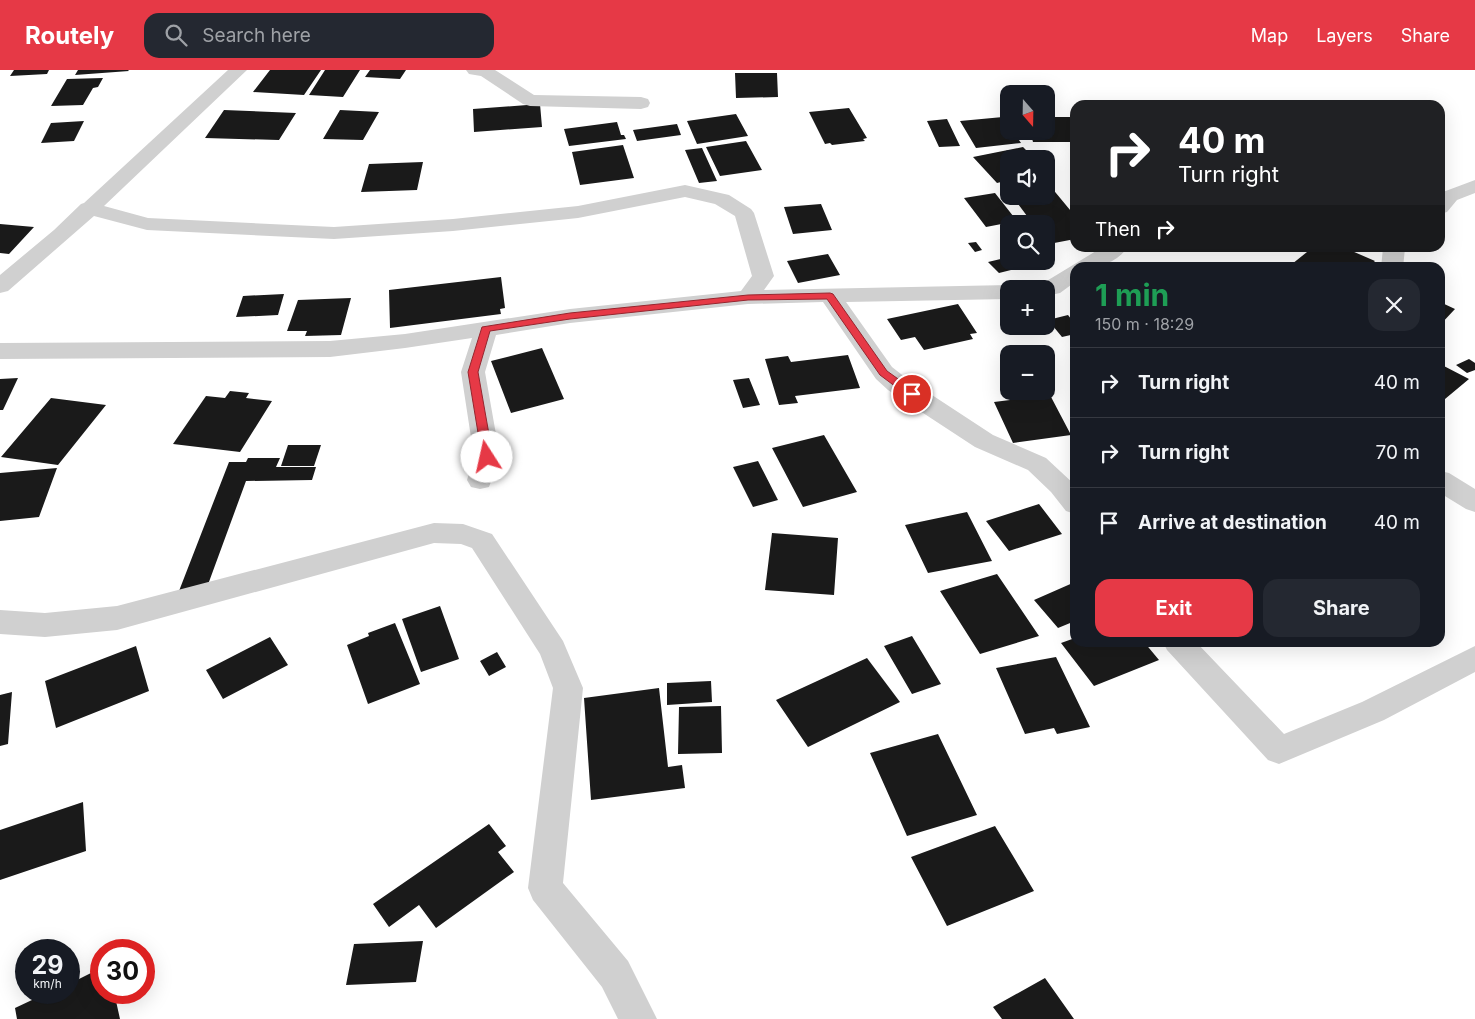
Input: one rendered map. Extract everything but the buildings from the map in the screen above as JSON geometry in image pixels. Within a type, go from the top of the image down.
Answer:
[{"type":"street","points":[[0,286],[63,233],[238,70]]},
{"type":"street","points":[[475,70],[486,72],[530,100],[641,103]]},
{"type":"street","points":[[1445,202],[1450,196],[1475,186]]},
{"type":"street","points":[[88,208],[147,224],[334,233],[453,225],[578,212],[686,191],[722,199],[744,213],[762,276],[748,298]]},
{"type":"street","points":[[1092,262],[1109,252]]},
{"type":"street","points":[[0,260],[29,262]]},
{"type":"street","points":[[1055,286],[1070,275]]},
{"type":"street","points":[[0,351],[330,349],[405,341],[570,316],[748,298],[1000,292]]},
{"type":"street","points":[[830,296],[884,373],[897,384],[984,441],[1037,464],[1060,485],[1070,498]]},
{"type":"street","points":[[480,480],[487,457],[473,372],[486,329]]},
{"type":"street","points":[[1445,483],[1475,502]]},
{"type":"street","points":[[0,622],[45,625],[117,618],[434,533],[463,534],[482,541],[553,650],[568,688],[545,888],[615,974],[638,1019]]},
{"type":"street","points":[[1182,647],[1278,750],[1372,710],[1475,658]]},
{"type":"route","points":[[487,457],[473,372],[486,329],[570,316],[748,298],[830,296],[884,373],[912,394]]}]
